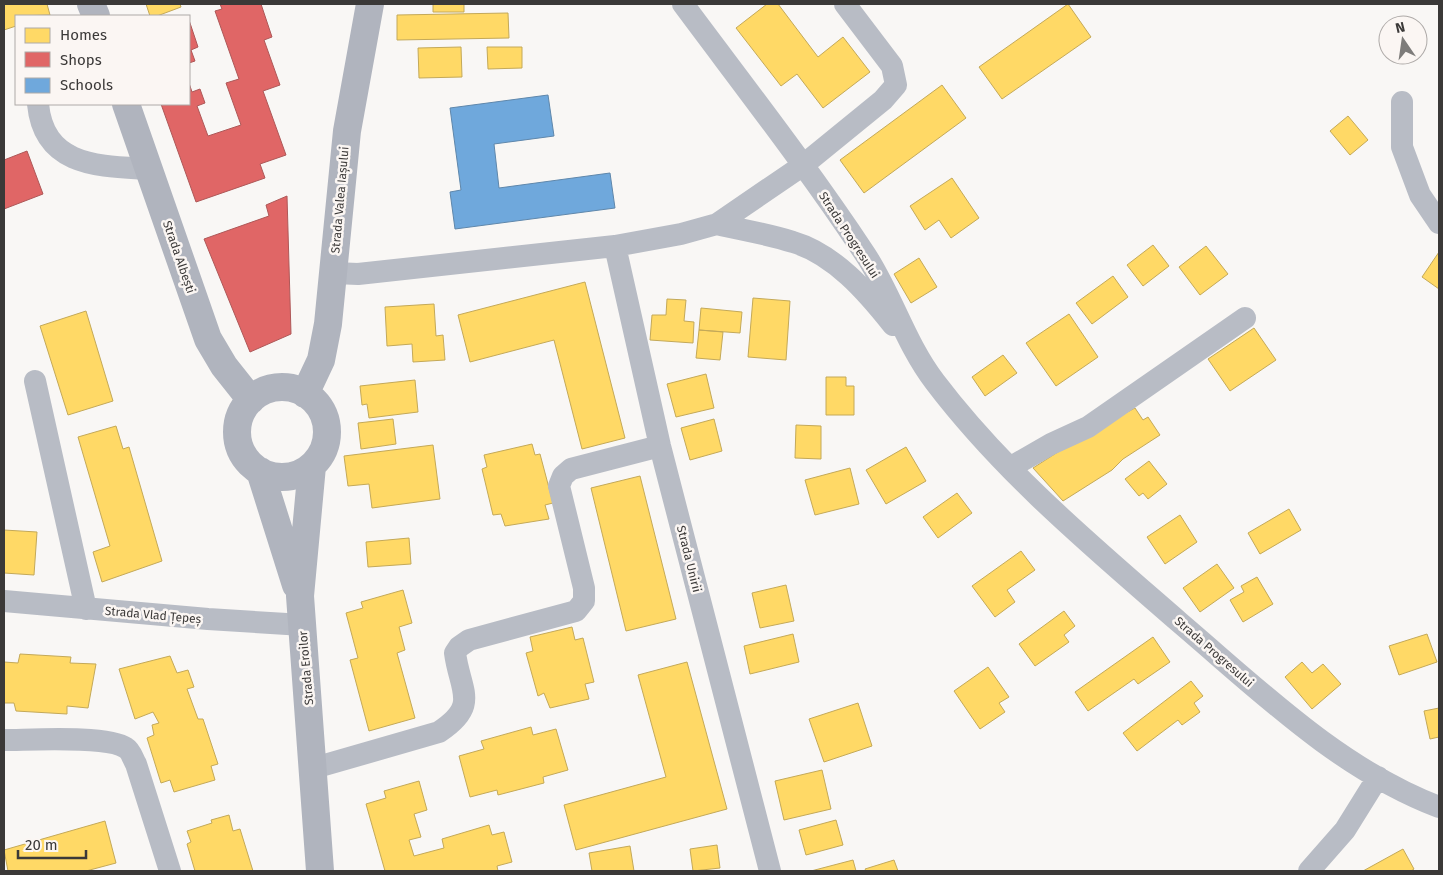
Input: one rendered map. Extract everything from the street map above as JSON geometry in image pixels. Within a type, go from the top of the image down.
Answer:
[{"type":"main road","name":"Strada Valea Iașului","points":[[305,394],[321,360],[334,273],[347,131],[370,4]]},
{"type":"main road","name":"Strada Albești","points":[[126,105],[208,339],[224,366],[251,400]]},
{"type":"main road","points":[[277,388],[291,388],[305,394],[316,402],[327,428],[326,442],[321,455],[312,466],[300,473],[286,477],[260,472],[249,463],[242,451],[238,438],[238,425],[242,412],[251,400],[263,392],[277,388]]},
{"type":"main road","name":"Strada Eroilor","points":[[312,466],[300,596],[320,871]]},
{"type":"main road","points":[[260,472],[300,596]]},
{"type":"street","name":"Strada Progresului","points":[[683,4],[866,256],[893,305],[910,346],[934,381],[974,430],[1083,538],[1282,710],[1378,778],[1439,806]]},
{"type":"street","points":[[334,273],[358,274],[614,246],[681,234],[717,224],[802,166],[883,100],[896,86],[892,66],[845,4]]},
{"type":"street","points":[[1402,102],[1402,147],[1420,195],[1439,222]]},
{"type":"street","points":[[38,105],[45,128],[53,144],[67,155],[87,164],[148,169]]},
{"type":"street","points":[[717,224],[794,242],[822,256],[854,281],[910,346]]},
{"type":"street","name":"Strada Unirii","points":[[614,246],[660,446],[770,871]]},
{"type":"street","points":[[1011,467],[1051,444],[1088,427],[1245,318]]},
{"type":"street","points":[[35,381],[86,609]]},
{"type":"street","points":[[314,768],[439,732],[454,722],[464,708],[465,690],[455,653],[459,647],[469,640],[576,611],[584,601],[584,588],[559,486],[563,476],[571,469],[660,446]]},
{"type":"street","name":"Strada Vlad Țepeș","points":[[4,601],[302,625]]},
{"type":"street","points":[[4,740],[94,741],[117,743],[128,749],[136,764],[170,871]]},
{"type":"street","points":[[1309,871],[1345,830],[1378,778]]},
{"type":"building: Homes","points":[[4,4],[47,4],[50,15],[15,15],[15,26],[4,30]]},
{"type":"building: Homes","points":[[146,4],[180,4],[181,7],[160,15],[150,15]]},
{"type":"building: Homes","points":[[433,4],[464,4],[464,12],[433,12]]},
{"type":"building: Homes","points":[[767,4],[778,4],[818,57],[843,37],[870,72],[823,108],[797,74],[781,86],[736,28]]},
{"type":"building: Homes","points":[[1068,4],[1091,37],[1002,99],[979,67]]},
{"type":"building: Homes","points":[[508,13],[509,38],[397,40],[397,15]]},
{"type":"building: Homes","points":[[461,47],[462,77],[419,78],[418,48]]},
{"type":"building: Homes","points":[[487,47],[522,47],[522,68],[488,69]]},
{"type":"building: Homes","points":[[942,85],[966,118],[864,193],[840,160]]},
{"type":"building: Homes","points":[[1348,116],[1368,140],[1350,155],[1330,131]]},
{"type":"building: Homes","points":[[952,178],[979,218],[951,238],[939,220],[925,230],[910,206]]},
{"type":"building: Homes","points":[[1153,245],[1169,266],[1143,286],[1127,265]]},
{"type":"building: Homes","points":[[1206,246],[1228,274],[1200,295],[1179,267]]},
{"type":"building: Homes","points":[[1439,252],[1439,289],[1422,277]]},
{"type":"building: Homes","points":[[919,258],[937,287],[911,303],[894,274]]},
{"type":"building: Homes","points":[[1113,276],[1128,297],[1092,324],[1076,303]]},
{"type":"building: Homes","points":[[585,282],[625,438],[582,449],[554,340],[470,362],[458,315]]},
{"type":"building: Homes","points":[[753,298],[790,301],[786,360],[748,357]]},
{"type":"building: Homes","points":[[667,299],[686,300],[684,321],[694,322],[693,343],[650,340],[652,315],[666,315]]},
{"type":"building: Homes","points":[[434,304],[436,336],[443,335],[445,360],[413,362],[412,344],[387,346],[385,307]]},
{"type":"building: Homes","points":[[701,308],[742,312],[740,333],[699,330]]},
{"type":"building: Homes","points":[[86,311],[113,401],[68,415],[40,326]]},
{"type":"building: Homes","points":[[1069,314],[1098,357],[1056,386],[1026,343]]},
{"type":"building: Homes","points":[[1254,328],[1276,360],[1230,391],[1208,359]]},
{"type":"building: Homes","points":[[699,330],[723,332],[720,360],[696,358]]},
{"type":"building: Homes","points":[[1003,355],[1017,373],[985,396],[972,377]]},
{"type":"building: Homes","points":[[706,374],[714,408],[676,417],[667,384]]},
{"type":"building: Homes","points":[[826,377],[846,377],[846,386],[854,386],[854,415],[826,415]]},
{"type":"building: Homes","points":[[415,380],[418,412],[369,418],[367,404],[362,405],[360,386]]},
{"type":"building: Homes","points":[[1135,408],[1143,420],[1148,417],[1160,435],[1123,459],[1112,470],[1063,501],[1033,468],[1089,432]]},
{"type":"building: Homes","points":[[393,419],[396,444],[361,449],[358,423]]},
{"type":"building: Homes","points":[[714,419],[722,451],[690,460],[681,428]]},
{"type":"building: Homes","points":[[796,425],[821,426],[821,459],[795,458]]},
{"type":"building: Homes","points":[[116,426],[123,449],[129,447],[162,561],[102,582],[93,552],[110,546],[78,437]]},
{"type":"building: Homes","points":[[532,444],[535,455],[540,454],[553,503],[545,505],[549,519],[505,526],[501,514],[493,515],[482,469],[487,467],[484,455]]},
{"type":"building: Homes","points":[[433,445],[440,499],[372,508],[369,484],[348,486],[344,456]]},
{"type":"building: Homes","points":[[906,447],[926,481],[886,504],[866,470]]},
{"type":"building: Homes","points":[[1149,461],[1167,484],[1148,499],[1143,493],[1139,496],[1125,479]]},
{"type":"building: Homes","points":[[850,468],[859,504],[815,515],[805,480]]},
{"type":"building: Homes","points":[[640,476],[676,619],[626,631],[591,488]]},
{"type":"building: Homes","points":[[957,493],[972,513],[938,538],[923,517]]},
{"type":"building: Homes","points":[[1289,509],[1301,530],[1260,554],[1248,533]]},
{"type":"building: Homes","points":[[1180,515],[1197,542],[1165,564],[1147,537]]},
{"type":"building: Homes","points":[[4,530],[37,532],[34,575],[4,573]]},
{"type":"building: Homes","points":[[409,538],[411,564],[368,567],[366,542]]},
{"type":"building: Homes","points":[[1021,551],[1035,570],[1007,590],[1015,602],[995,617],[972,586]]},
{"type":"building: Homes","points":[[1217,564],[1234,588],[1200,612],[1183,588]]},
{"type":"building: Homes","points":[[1257,577],[1273,604],[1243,622],[1230,600],[1244,592],[1241,586]]},
{"type":"building: Homes","points":[[786,585],[794,621],[760,628],[752,593]]},
{"type":"building: Homes","points":[[403,590],[412,623],[399,627],[405,650],[397,653],[415,718],[369,731],[350,660],[358,658],[346,613],[363,608],[361,602]]},
{"type":"building: Homes","points":[[1064,611],[1075,626],[1064,635],[1069,642],[1035,666],[1019,644]]},
{"type":"building: Homes","points":[[572,627],[575,640],[583,638],[594,682],[585,684],[589,699],[550,708],[544,693],[538,696],[526,653],[533,651],[530,637]]},
{"type":"building: Homes","points":[[793,634],[799,662],[750,674],[744,646]]},
{"type":"building: Homes","points":[[1427,634],[1437,662],[1399,675],[1389,646]]},
{"type":"building: Homes","points":[[1153,637],[1170,662],[1138,684],[1134,679],[1088,711],[1075,692]]},
{"type":"building: Homes","points":[[20,654],[71,657],[70,663],[96,664],[88,708],[67,706],[67,714],[16,711],[14,703],[4,703],[4,662],[18,663]]},
{"type":"building: Homes","points":[[170,656],[177,673],[188,670],[194,687],[187,689],[198,719],[203,719],[218,764],[211,766],[215,780],[174,792],[170,780],[161,783],[147,738],[154,735],[152,725],[159,723],[153,712],[135,719],[119,669]]},
{"type":"building: Homes","points":[[687,662],[727,809],[576,850],[564,805],[666,777],[638,675]]},
{"type":"building: Homes","points":[[1302,662],[1312,673],[1323,664],[1341,684],[1312,709],[1285,677]]},
{"type":"building: Homes","points":[[988,667],[1009,697],[999,703],[1005,712],[980,729],[954,691]]},
{"type":"building: Homes","points":[[1191,681],[1203,696],[1194,703],[1200,712],[1182,725],[1178,720],[1137,751],[1123,733]]},
{"type":"building: Homes","points":[[858,703],[872,746],[824,762],[809,719]]},
{"type":"building: Homes","points":[[1439,708],[1439,737],[1430,739],[1424,711]]},
{"type":"building: Homes","points":[[531,727],[533,735],[556,729],[568,770],[543,777],[544,783],[498,795],[497,790],[470,797],[459,756],[484,749],[481,741]]},
{"type":"building: Homes","points":[[822,770],[831,809],[784,820],[775,781]]},
{"type":"building: Homes","points":[[419,781],[427,810],[414,814],[421,837],[409,840],[414,856],[444,848],[442,839],[489,825],[492,835],[504,832],[512,862],[497,866],[498,871],[385,871],[366,804],[386,798],[384,791]]},
{"type":"building: Homes","points":[[229,815],[233,831],[240,829],[253,871],[195,871],[187,844],[191,842],[187,831],[212,823],[211,820]]},
{"type":"building: Homes","points":[[836,820],[843,845],[806,855],[799,830]]},
{"type":"building: Homes","points":[[105,821],[116,863],[86,871],[8,871],[4,850]]},
{"type":"building: Homes","points":[[717,845],[720,868],[693,871],[690,849]]},
{"type":"building: Homes","points":[[630,846],[634,871],[592,871],[589,853]]},
{"type":"building: Homes","points":[[1403,849],[1414,869],[1411,871],[1363,871]]},
{"type":"building: Homes","points":[[853,860],[856,871],[811,871]]},
{"type":"building: Homes","points":[[894,860],[898,871],[866,871],[865,869]]},
{"type":"building: Shops","points":[[220,4],[261,4],[272,37],[264,40],[280,85],[263,91],[286,155],[260,164],[265,178],[196,202],[161,105],[190,105],[190,86],[192,92],[200,89],[205,103],[197,106],[208,136],[241,125],[226,83],[239,79],[215,11],[222,9]]},
{"type":"building: Shops","points":[[190,23],[198,47],[191,50],[195,61],[190,63]]},
{"type":"building: Shops","points":[[27,151],[43,194],[4,209],[4,160]]},
{"type":"building: Shops","points":[[287,196],[291,334],[250,352],[204,239],[269,216],[266,205]]},
{"type":"building: Schools","points":[[548,95],[554,136],[494,144],[499,188],[610,173],[615,208],[455,229],[450,192],[461,190],[450,108]]}]
